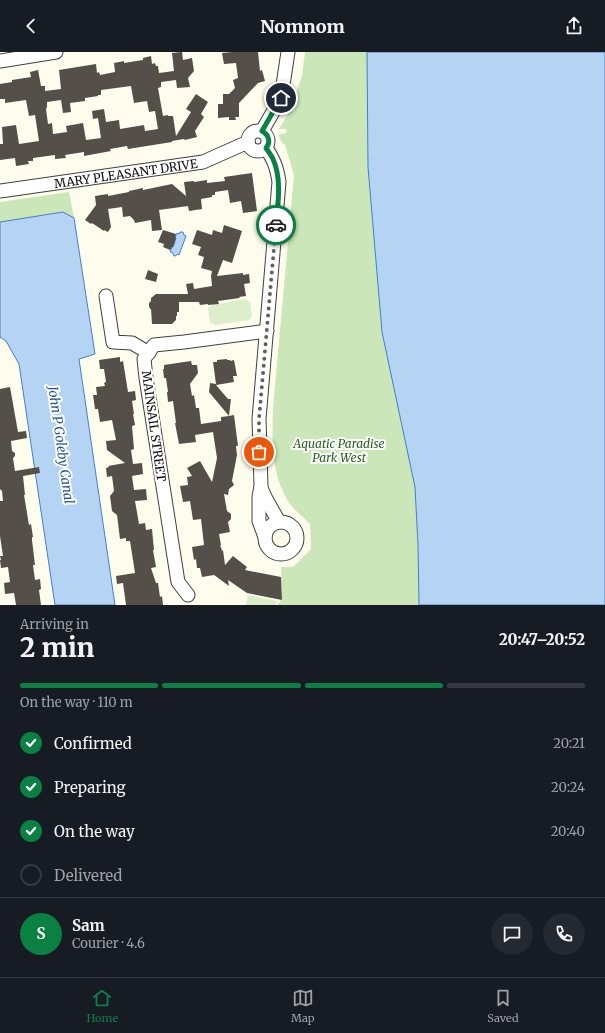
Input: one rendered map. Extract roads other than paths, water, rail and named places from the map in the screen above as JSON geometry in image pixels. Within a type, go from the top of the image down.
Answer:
[{"type":"street","points":[[0,61],[56,52]]},
{"type":"street","points":[[262,131],[281,98],[288,52]]},
{"type":"street","points":[[256,130],[265,133],[269,139],[266,148],[260,151],[251,148],[248,142],[249,136],[256,130]]},
{"type":"street","name":"MARY PLEASANT DRIVE","points":[[0,191],[203,162],[248,142]]},
{"type":"street","points":[[265,537],[271,525],[286,522],[295,529],[298,539],[294,549],[290,552],[280,555],[275,554],[267,547],[259,521],[259,497],[261,486],[259,419],[279,182],[272,157],[266,148]]},
{"type":"street","points":[[106,296],[114,342],[132,343],[149,353]]},
{"type":"street","name":"MAINSAIL STREET","points":[[188,595],[178,582],[144,358],[154,345],[267,331]]},
{"type":"street","points":[[261,486],[266,499],[280,522]]},
{"type":"water","points":[[367,52],[605,52],[605,605],[419,605],[415,487],[382,332],[368,167]]},
{"type":"water","name":"John P Goleby Canal","points":[[63,212],[74,218],[95,354],[79,359],[115,605],[55,605],[19,364],[6,341],[0,337],[0,222]]},
{"type":"water","points":[[180,232],[183,232],[186,236],[179,255],[174,256],[172,252],[170,252],[177,233],[179,234]]},
{"type":"park label","name":"Aquatic Paradise Park West","points":[[339,450]]}]
